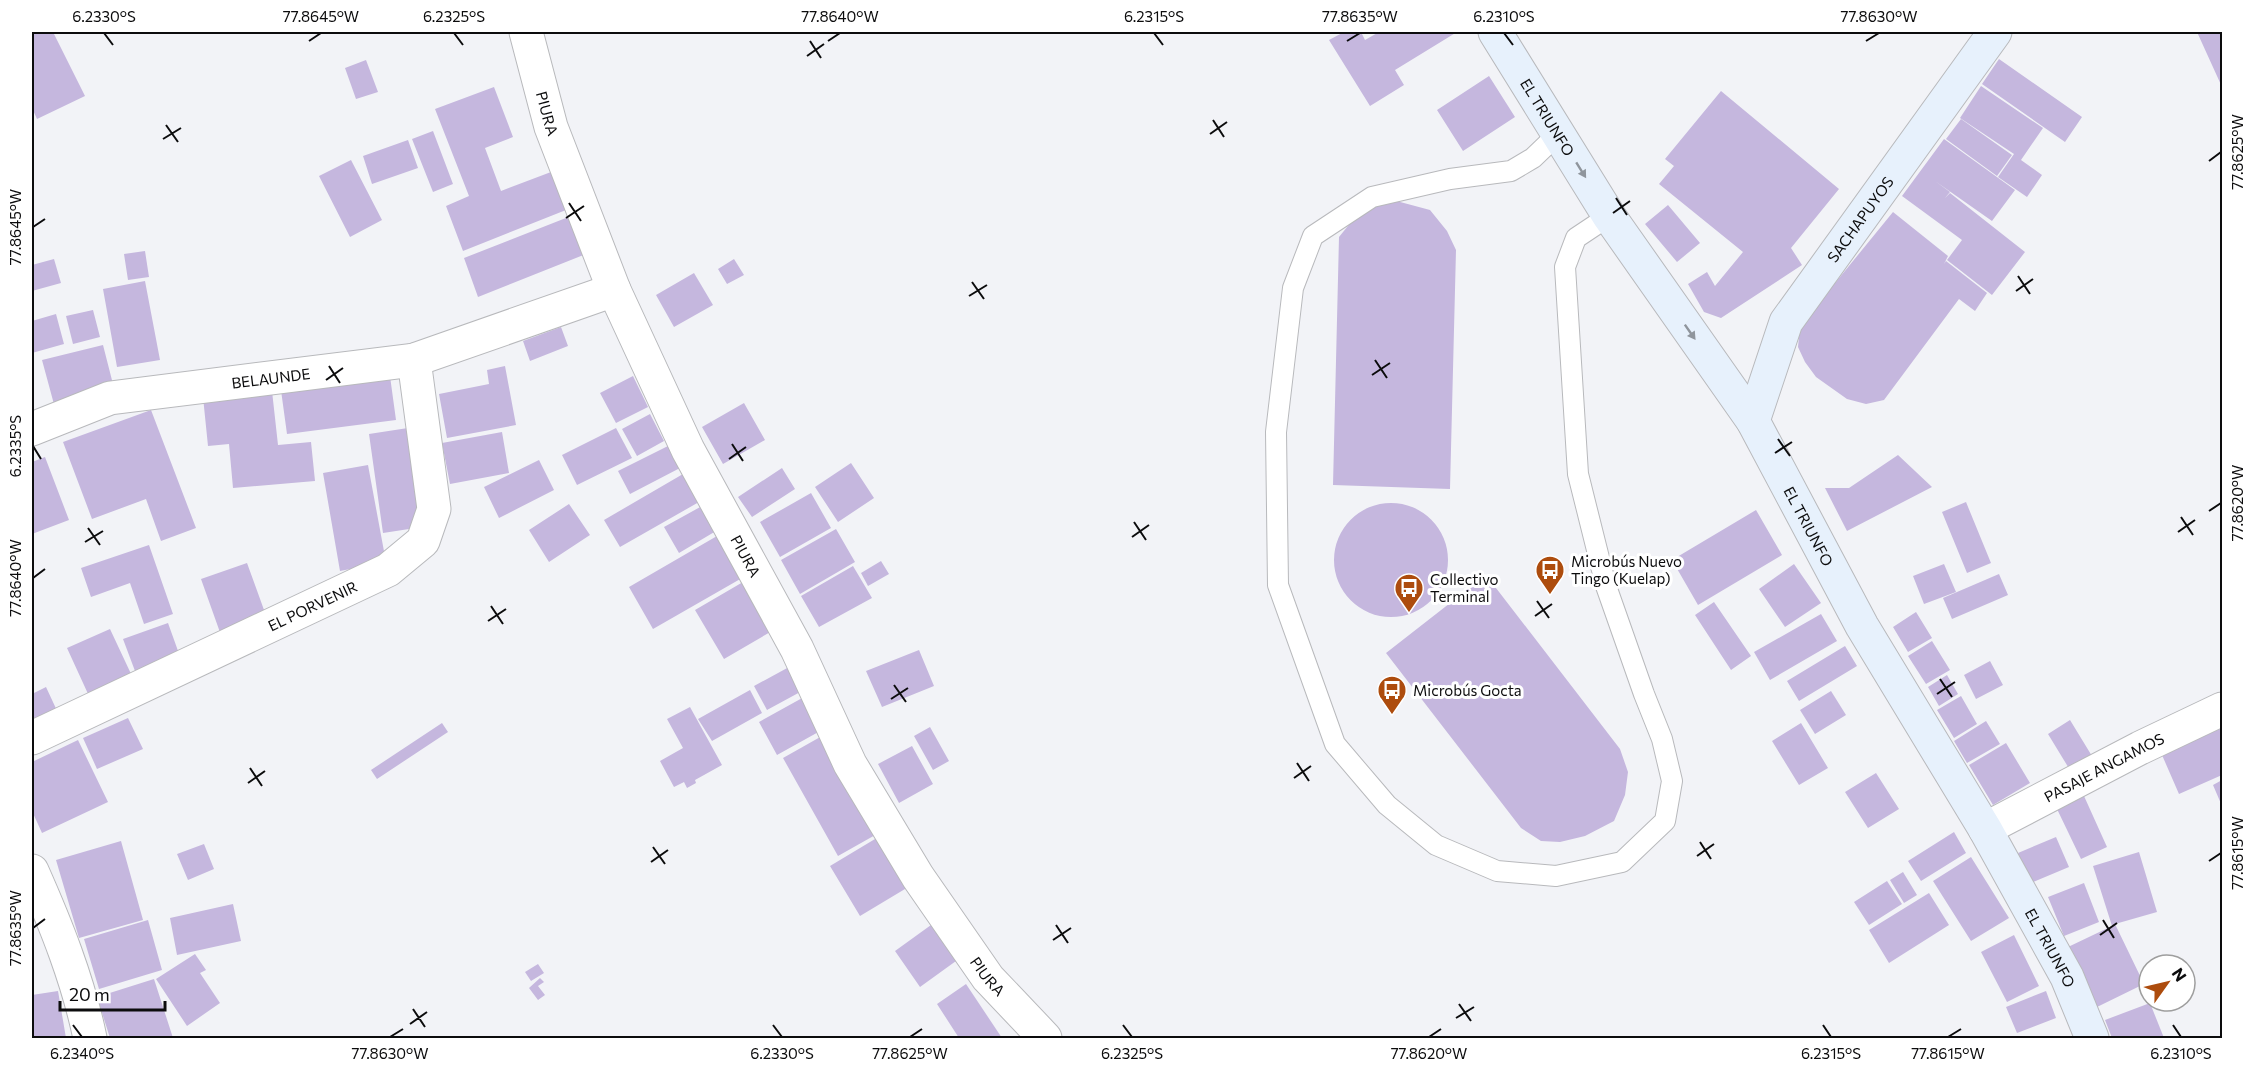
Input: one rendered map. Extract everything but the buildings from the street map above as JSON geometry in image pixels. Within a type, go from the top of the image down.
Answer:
[{"type":"main road","name":"EL TRIUNFO","points":[[1495,32],[1609,216],[1753,421],[1862,626],[1985,829],[2067,977],[2092,1038]]},
{"type":"main road","name":"SACHAPUYOS","points":[[1753,421],[1786,322],[1995,32]]},
{"type":"street","name":"PIURA","points":[[526,32],[551,127],[614,290],[688,450],[797,649],[850,764],[918,877],[988,978],[1045,1038]]},
{"type":"street","name":"BELAUNDE","points":[[32,429],[110,398],[414,360],[614,290]]},
{"type":"street","name":"EL PORVENIR","points":[[32,738],[388,570],[423,541],[434,509],[414,360]]},
{"type":"street","name":"PASAJE ANGAMOS","points":[[1985,829],[2140,748],[2223,709]]},
{"type":"street","points":[[32,871],[57,930],[83,1006],[90,1038]]},
{"type":"lane","points":[[1558,134],[1533,159],[1511,171],[1450,179],[1372,196],[1313,236],[1293,288],[1276,432],[1278,585],[1335,744],[1387,805],[1436,845],[1497,871],[1556,876],[1622,862],[1665,821],[1672,782],[1662,739],[1606,586],[1578,474],[1565,267],[1576,238],[1609,216]]},
{"type":"place","name":"Microbús Nuevo Tingo (Kuelap)","points":[[1550,596]]},
{"type":"place","name":"Collectivo Terminal","points":[[1409,614]]},
{"type":"place","name":"Microbús Gocta","points":[[1392,716]]}]
